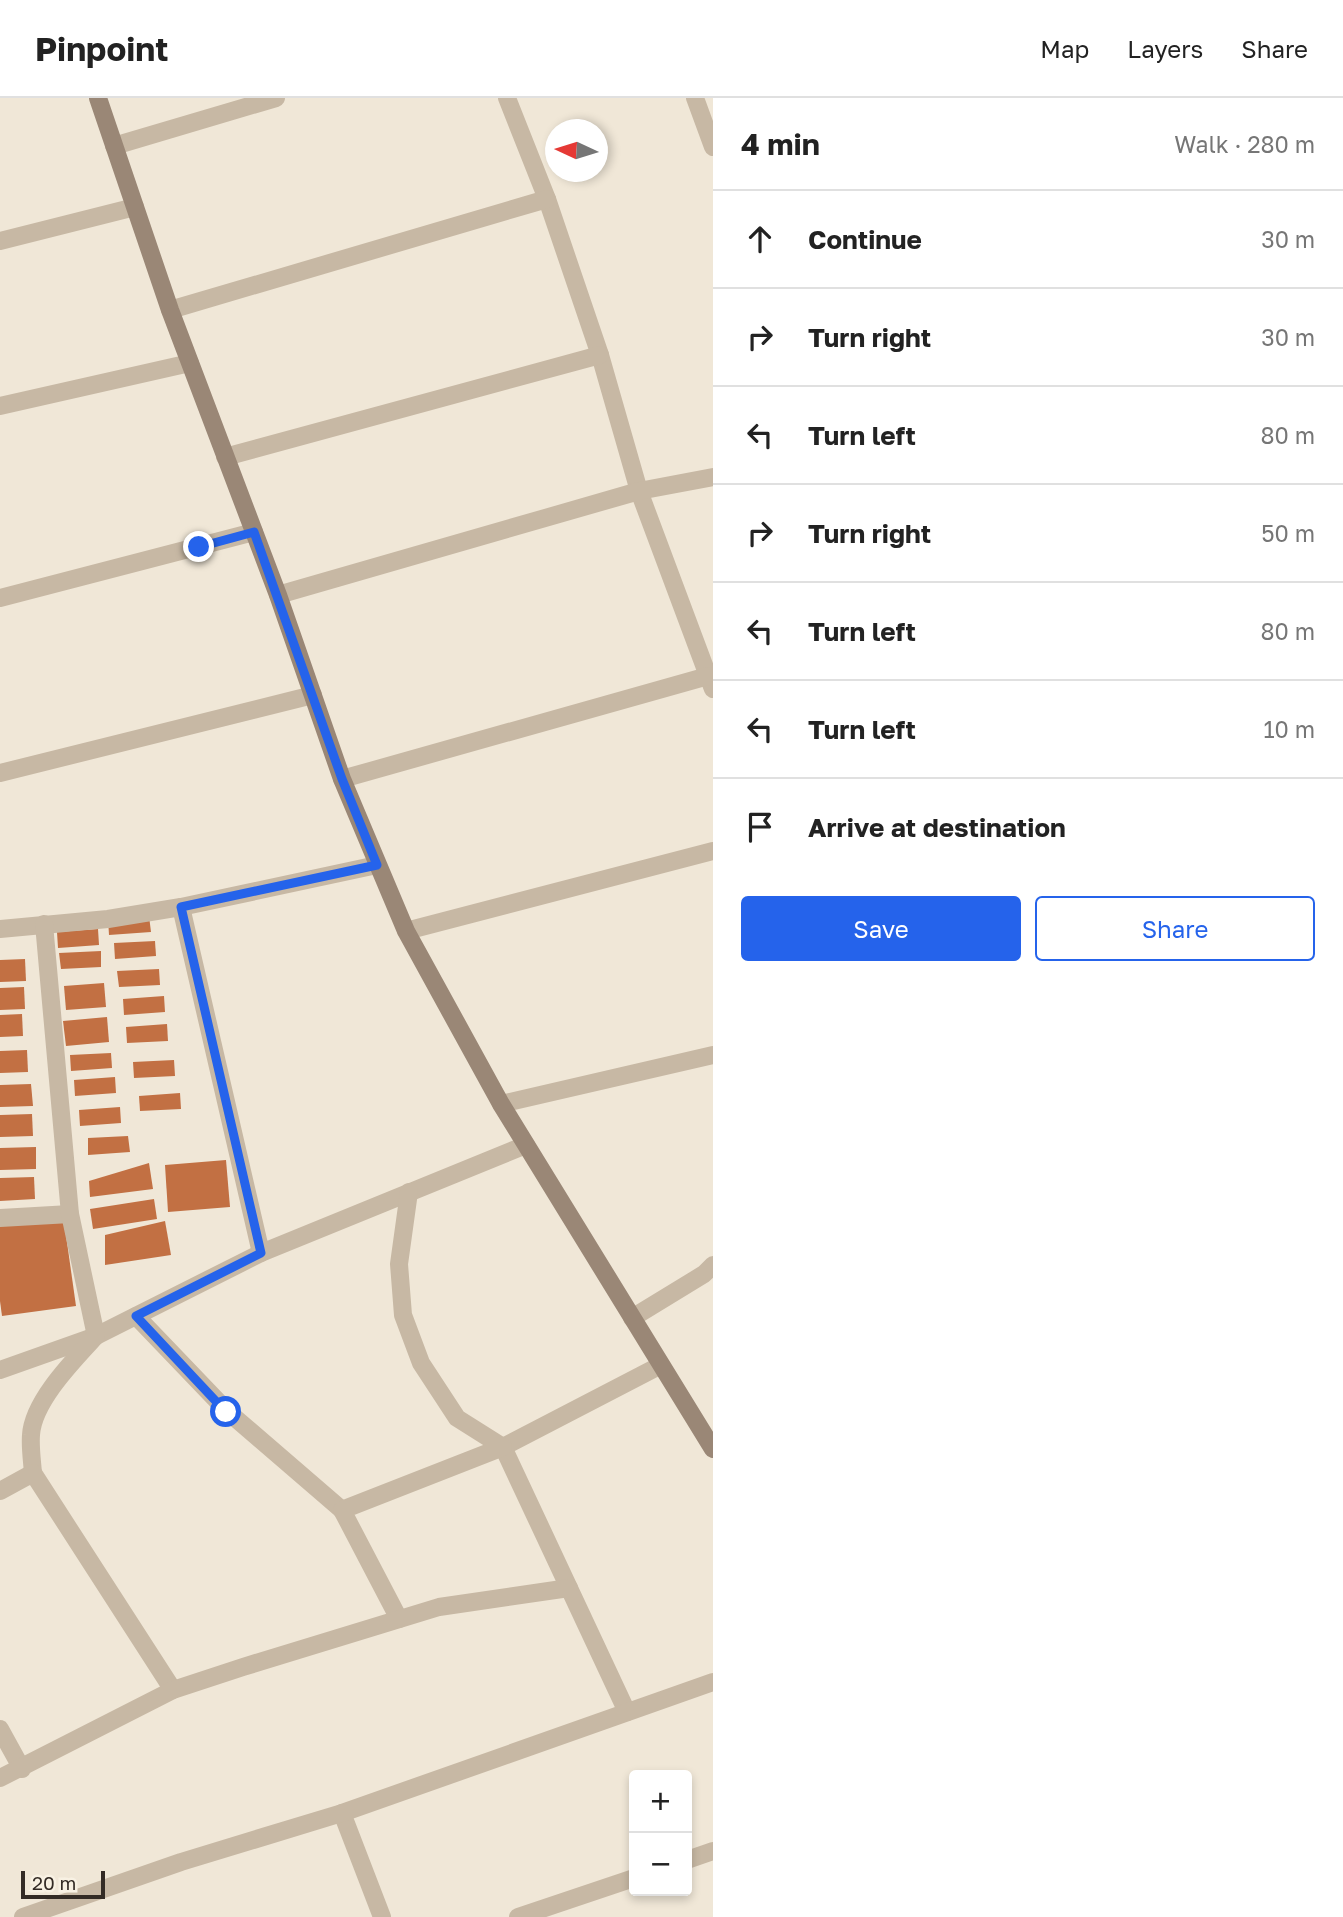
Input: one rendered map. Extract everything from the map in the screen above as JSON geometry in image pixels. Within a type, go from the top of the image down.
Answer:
[{"type":"street","points":[[98,98],[170,310],[278,595],[342,779],[405,932],[526,1145],[713,1448]]},
{"type":"street","points":[[114,146],[276,98]]},
{"type":"street","points":[[342,779],[710,682],[639,491],[600,355],[547,199],[507,98]]},
{"type":"street","points":[[695,98],[713,147]]},
{"type":"street","points":[[170,310],[547,199]]},
{"type":"street","points":[[0,241],[135,207]]},
{"type":"street","points":[[225,457],[600,355]]},
{"type":"street","points":[[0,406],[190,363]]},
{"type":"street","points":[[278,595],[639,491],[713,477]]},
{"type":"street","points":[[0,598],[254,532]]},
{"type":"street","points":[[0,773],[313,695]]},
{"type":"street","points":[[405,932],[713,851]]},
{"type":"street","points":[[0,929],[108,919],[181,907],[377,865]]},
{"type":"street","points":[[181,907],[261,1253]]},
{"type":"street","points":[[44,924],[70,1214],[96,1336]]},
{"type":"street","points":[[502,1104],[713,1055]]},
{"type":"street","points":[[0,1370],[96,1336],[261,1253],[526,1145]]},
{"type":"street","points":[[409,1192],[399,1264],[402,1315],[421,1363],[457,1418],[503,1447],[627,1713]]},
{"type":"street","points":[[0,1218],[70,1214]]},
{"type":"street","points":[[632,1318],[704,1274],[713,1265]]},
{"type":"street","points":[[136,1316],[226,1412],[342,1510],[399,1619]]},
{"type":"street","points":[[96,1336],[62,1372],[41,1404],[30,1433],[33,1473],[173,1690]]},
{"type":"street","points":[[342,1510],[503,1447],[661,1366]]},
{"type":"street","points":[[0,1491],[33,1473]]},
{"type":"street","points":[[0,1778],[173,1690],[439,1607],[569,1588]]},
{"type":"street","points":[[23,1917],[181,1862],[342,1813],[713,1682]]},
{"type":"street","points":[[0,1729],[22,1769]]},
{"type":"street","points":[[342,1813],[382,1917]]},
{"type":"street","points":[[692,1858],[713,1851]]},
{"type":"street","points":[[519,1917],[629,1880]]},
{"type":"building","points":[[149,916],[151,932],[109,935],[108,919]]},
{"type":"building","points":[[98,929],[99,945],[58,948],[57,932]]},
{"type":"building","points":[[155,941],[156,956],[115,959],[114,943]]},
{"type":"building","points":[[101,951],[101,967],[61,969],[59,953]]},
{"type":"building","points":[[25,959],[26,981],[0,982],[0,960]]},
{"type":"building","points":[[159,969],[160,985],[119,987],[117,971]]},
{"type":"building","points":[[104,983],[106,1007],[66,1010],[64,986]]},
{"type":"building","points":[[24,987],[25,1009],[0,1010],[0,988]]},
{"type":"building","points":[[164,996],[165,1012],[124,1015],[123,999]]},
{"type":"building","points":[[22,1014],[23,1036],[0,1037],[0,1015]]},
{"type":"building","points":[[107,1017],[109,1042],[66,1046],[63,1021]]},
{"type":"building","points":[[167,1024],[168,1041],[127,1043],[126,1027]]},
{"type":"building","points":[[27,1050],[28,1072],[0,1073],[0,1051]]},
{"type":"building","points":[[111,1053],[112,1068],[71,1071],[70,1055]]},
{"type":"building","points":[[174,1060],[175,1076],[134,1078],[133,1062]]},
{"type":"building","points":[[115,1077],[116,1093],[75,1096],[74,1080]]},
{"type":"building","points":[[31,1084],[33,1106],[0,1107],[0,1085]]},
{"type":"building","points":[[180,1093],[181,1109],[140,1111],[139,1096]]},
{"type":"building","points":[[120,1107],[121,1123],[80,1126],[79,1110]]},
{"type":"building","points":[[32,1114],[33,1136],[0,1137],[0,1115]]},
{"type":"building","points":[[128,1136],[130,1152],[88,1155],[88,1138]]},
{"type":"building","points":[[36,1147],[36,1169],[0,1170],[0,1148]]},
{"type":"building","points":[[226,1160],[230,1207],[168,1212],[165,1165]]},
{"type":"building","points":[[149,1163],[153,1189],[90,1197],[89,1181]]},
{"type":"building","points":[[34,1177],[35,1199],[0,1201],[0,1178]]},
{"type":"building","points":[[154,1199],[157,1219],[93,1229],[90,1209]]},
{"type":"building","points":[[63,1214],[76,1306],[2,1316],[0,1223]]},
{"type":"building","points":[[165,1221],[171,1255],[105,1265],[105,1235]]},
{"type":"route","points":[[199,547],[254,532],[342,779],[377,865],[181,907],[261,1253],[136,1316],[226,1412]]}]
